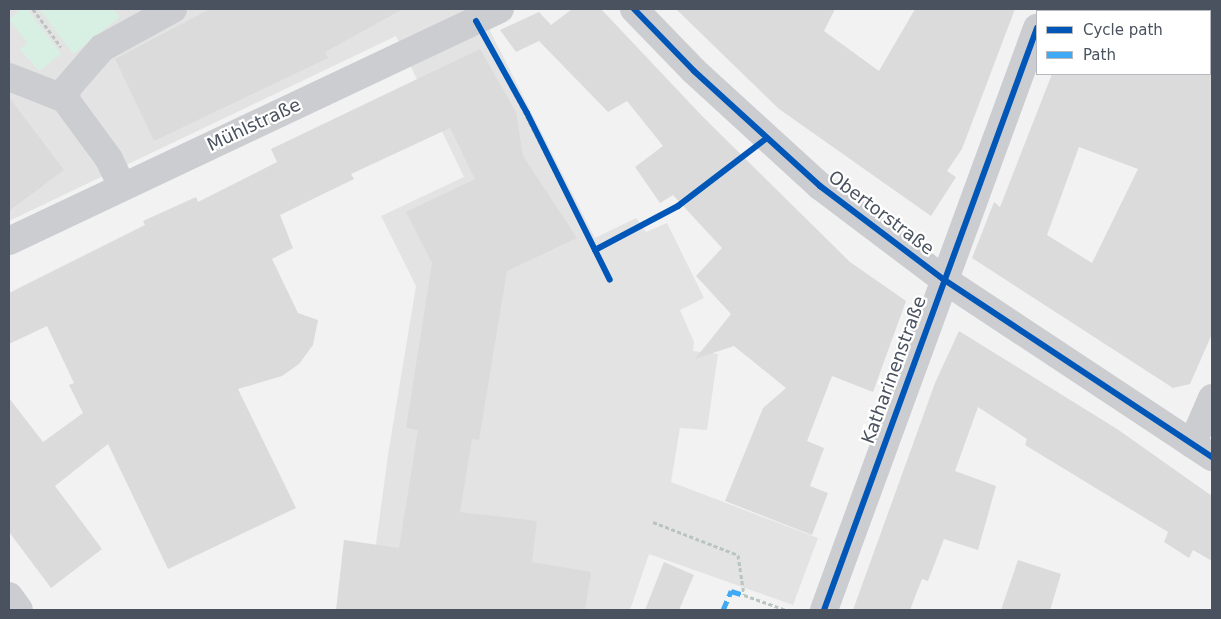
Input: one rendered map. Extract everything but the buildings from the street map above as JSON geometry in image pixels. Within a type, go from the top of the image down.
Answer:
[{"type":"street","points":[[67,93],[94,54],[144,15],[173,9]]},
{"type":"street","name":"Mühlstraße","points":[[9,241],[500,9]]},
{"type":"street","name":"Obertorstraße","points":[[634,9],[767,138],[820,186],[943,279],[1202,450]]},
{"type":"street","name":"Katharinenstraße","points":[[824,610],[943,279],[1036,31]]},
{"type":"street","points":[[9,77],[67,93],[109,159],[122,186]]},
{"type":"street","points":[[1202,450],[1212,398]]},
{"type":"street","points":[[9,596],[19,610]]},
{"type":"path","points":[[33,9],[67,55],[53,65],[67,93]]},
{"type":"path","points":[[476,21],[528,113],[610,280]]},
{"type":"path","points":[[595,250],[678,206],[767,138]]},
{"type":"path","points":[[653,522],[738,556],[744,595],[786,610]]},
{"type":"shaded area","points":[[9,9],[479,9],[595,238],[636,218],[646,232],[667,223],[704,298],[680,310],[694,342],[693,351],[718,354],[707,430],[680,428],[671,482],[818,538],[793,605],[649,554],[630,610],[367,610],[388,455],[416,286],[381,216],[464,177],[396,36],[9,221]]},
{"type":"green space","points":[[21,9],[27,9],[61,54],[39,71],[20,49],[28,43],[9,20]]},
{"type":"green space","points":[[40,9],[114,9],[120,17],[73,54]]},
{"type":"marked path","points":[[723,610],[731,591],[744,595]]},
{"type":"cycle path","points":[[634,9],[694,71],[820,186],[943,279],[1212,457]]},
{"type":"cycle path","points":[[476,21],[527,113],[610,280]]},
{"type":"cycle path","points":[[824,610],[1036,31]]},
{"type":"cycle path","points":[[595,250],[678,206],[767,138]]}]
